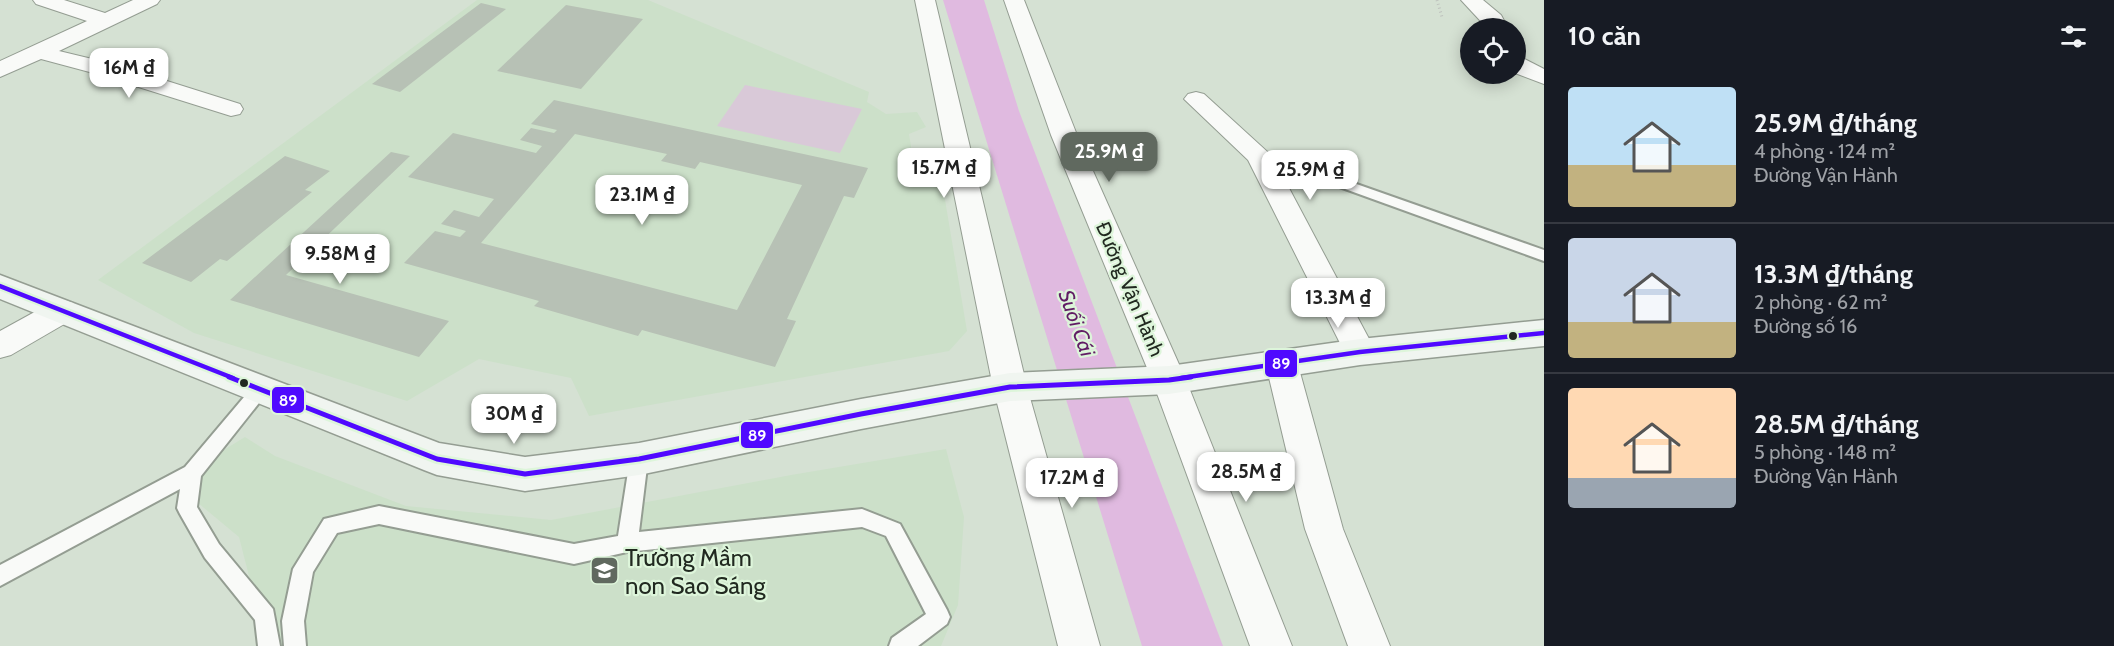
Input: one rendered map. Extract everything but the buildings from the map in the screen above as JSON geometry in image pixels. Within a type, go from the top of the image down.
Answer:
[{"type":"street","points":[[44,0],[104,20]]},
{"type":"street","points":[[0,70],[150,0]]},
{"type":"street","points":[[925,0],[1028,386],[1079,646]]},
{"type":"street","name":"Đường Vận Hành","points":[[1014,0],[1152,381],[1271,646]]},
{"type":"street","points":[[1471,0],[1491,18]]},
{"type":"street","points":[[38,52],[105,69],[231,109]]},
{"type":"street","points":[[1526,69],[1544,77]]},
{"type":"street","points":[[1196,99],[1259,156],[1360,352]]},
{"type":"street","points":[[0,286],[437,459],[525,474],[639,459],[861,414],[1028,386],[1152,381],[1282,365],[1360,352],[1544,333]]},
{"type":"street","points":[[0,346],[62,311]]},
{"type":"street","points":[[1282,365],[1324,530],[1370,646]]},
{"type":"lane","points":[[1328,178],[1544,256]]},
{"type":"lane","points":[[0,576],[192,473],[261,389]]},
{"type":"lane","points":[[627,543],[639,459]]},
{"type":"lane","points":[[192,473],[187,508],[212,550],[265,616],[269,646]]},
{"type":"lane","points":[[295,646],[292,621],[303,569],[332,525],[379,515],[574,554],[627,543],[862,518],[893,530],[939,617],[900,646]]},
{"type":"path","points":[[1437,0],[1442,17]]},
{"type":"shaded area","points":[[477,0],[648,0],[869,92],[867,102],[886,114],[917,112],[926,127],[909,134],[913,158],[939,164],[967,331],[949,351],[589,416],[571,378],[479,359],[407,401],[194,333],[98,280]]},
{"type":"shaded area","points":[[745,85],[862,109],[840,153],[717,126]]},
{"type":"shaded area","name":"Trường Mầm non Sao Sáng","points":[[245,437],[275,456],[406,506],[551,520],[791,475],[946,449],[964,517],[958,605],[941,646],[267,646],[239,537],[186,493],[191,470]]},
{"type":"water","name":"Suối Cái","points":[[943,0],[984,0],[1019,111],[1223,646],[1142,646]]},
{"type":"transit line","name":"89","points":[[0,286],[437,459],[525,474],[639,459],[861,414],[1010,387],[1169,380],[1360,352],[1544,333]]},
{"type":"place","name":"Trường Mầm non Sao Sáng","points":[[604,571]]}]
